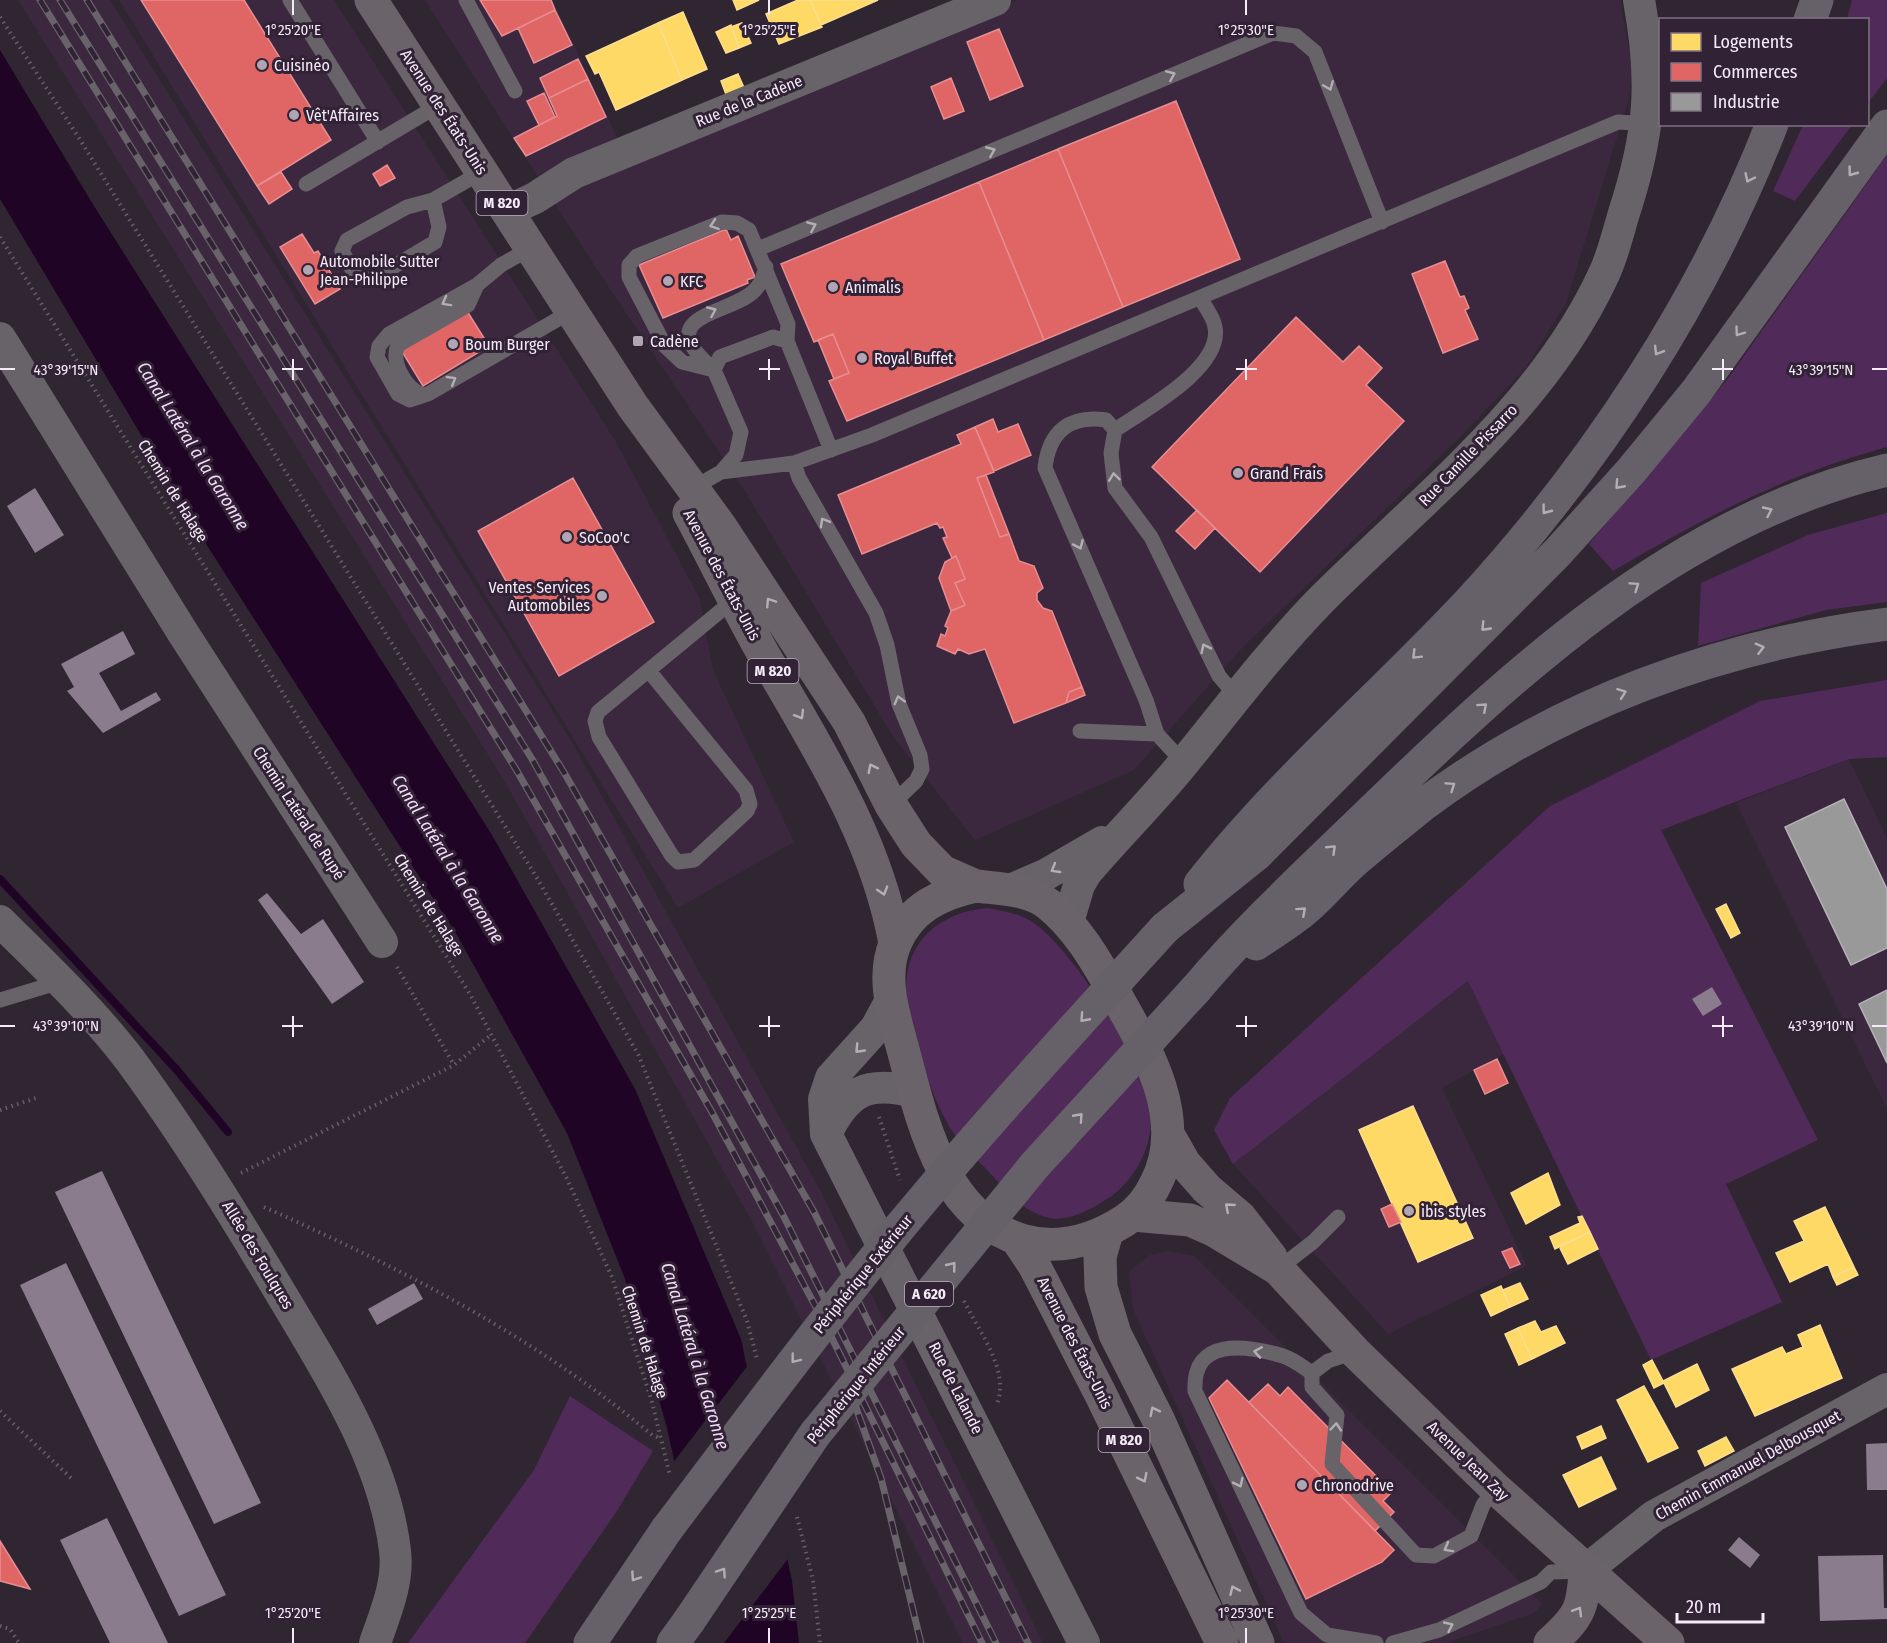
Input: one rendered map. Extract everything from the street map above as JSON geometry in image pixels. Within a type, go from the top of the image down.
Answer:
[{"type":"highway","points":[[1811,18],[1817,0]]},
{"type":"highway","points":[[1166,928],[1236,838],[1469,601],[1533,527],[1628,398],[1675,324],[1718,244],[1771,126]]},
{"type":"highway","points":[[1166,928],[1256,855],[1558,552],[1624,480],[1696,392],[1887,126]]},
{"type":"highway","points":[[1199,985],[1280,900],[1424,760],[1527,669],[1594,614],[1715,536],[1780,506],[1850,478],[1887,470]]},
{"type":"highway","points":[[1199,985],[1299,915],[1356,860],[1424,805],[1488,762],[1548,726],[1609,697],[1704,663],[1776,644],[1887,624]]},
{"type":"highway","name":"Périphérique Extérieur","points":[[590,1643],[667,1528],[776,1383],[901,1226],[1018,1091],[1166,928]]},
{"type":"highway","name":"Périphérique Intérieur","points":[[681,1632],[815,1434],[1035,1165],[1199,985]]},
{"type":"main road","name":"Avenue des États-Unis","points":[[371,0],[632,405],[693,488],[849,722],[891,805],[924,855],[942,871],[976,886]]},
{"type":"main road","name":"Avenue des États-Unis","points":[[632,405],[767,660],[835,775],[870,855],[890,916],[895,943]]},
{"type":"main road","points":[[1018,1241],[992,1226],[967,1203],[944,1171],[914,1092],[891,1000],[888,967],[895,943],[911,917],[930,901],[950,892],[976,886],[1029,894],[1047,903],[1068,922],[1096,962],[1143,1046],[1163,1092],[1169,1136],[1168,1153],[1151,1194],[1120,1224]]},
{"type":"main road","name":"Avenue Jean Zay","points":[[1169,1136],[1185,1164],[1207,1189],[1240,1217],[1278,1269],[1355,1352],[1495,1488],[1668,1643]]},
{"type":"main road","name":"Avenue Jean Zay","points":[[1018,1241],[1051,1246],[1120,1224],[1190,1220],[1215,1231],[1278,1269]]},
{"type":"main road","name":"M 820","points":[[1120,1224],[1100,1257],[1101,1287],[1115,1334],[1158,1419],[1258,1643]]},
{"type":"main road","name":"Avenue des États-Unis","points":[[1018,1241],[1034,1265],[1105,1403],[1222,1643]]},
{"type":"main road","points":[[1550,1643],[1565,1629],[1584,1601],[1585,1571]]},
{"type":"street","name":"Rue de la Cadène","points":[[507,211],[535,198],[574,173],[995,0]]},
{"type":"street","name":"Rue Camille Pissarro","points":[[1068,922],[1079,885],[1123,829],[1184,763],[1236,696],[1321,600],[1464,464],[1523,399],[1576,328],[1605,272],[1627,203],[1647,124],[1647,45],[1639,0]]},
{"type":"street","name":"Chemin Latéral de Rupé","points":[[0,338],[183,633],[382,942]]},
{"type":"street","name":"Rue Camille Pissarro","points":[[1010,890],[1045,875],[1123,829]]},
{"type":"street","name":"Allée des Foulques","points":[[0,921],[60,982],[128,1058],[217,1185],[338,1388],[365,1448],[388,1513],[396,1553],[390,1600],[375,1643]]},
{"type":"street","name":"Rue de Lalande","points":[[891,1000],[876,1028],[831,1078],[824,1099],[826,1134],[1084,1643]]},
{"type":"street","points":[[826,1134],[838,1110],[851,1096],[877,1086],[914,1092]]},
{"type":"street","name":"Chemin Emmanuel Delbousquet","points":[[1585,1571],[1654,1516],[1887,1389]]},
{"type":"lane","points":[[290,0],[378,142]]},
{"type":"lane","points":[[466,0],[515,91]]},
{"type":"lane","points":[[758,249],[1273,33],[1296,36],[1315,52],[1382,222]]},
{"type":"lane","points":[[306,184],[440,105]]},
{"type":"lane","points":[[721,472],[794,463],[831,450],[1618,122],[1647,124]]},
{"type":"lane","points":[[433,200],[440,227],[435,242],[371,280],[356,276],[342,251],[347,240],[406,207],[433,200],[482,172]]},
{"type":"lane","points":[[714,370],[682,362],[665,346],[629,277],[629,265],[637,256],[722,222],[737,223],[749,230],[766,267],[788,324],[787,341],[831,450]]},
{"type":"lane","points":[[531,248],[501,265],[477,285],[389,334],[379,346],[377,357],[398,394],[410,400],[424,395],[572,311]]},
{"type":"lane","points":[[693,488],[721,472],[736,455],[741,432],[714,370],[693,351],[690,337],[692,325],[702,315],[752,293],[762,281],[766,267]]},
{"type":"lane","points":[[1200,298],[1215,327],[1212,353],[1182,384],[1115,430],[1111,453],[1115,488],[1151,537],[1219,676],[1236,696]]},
{"type":"lane","points":[[714,370],[720,357],[773,337],[787,341]]},
{"type":"lane","points":[[1115,430],[1106,420],[1085,417],[1061,429],[1047,449],[1045,468],[1146,700],[1157,734],[1184,763]]},
{"type":"lane","points":[[794,463],[799,478],[876,613],[887,645],[899,704],[920,755],[922,769],[916,781],[891,805]]},
{"type":"lane","points":[[649,671],[746,790],[749,798],[747,811],[694,860],[685,862],[678,862],[672,856],[595,728],[598,712],[735,599]]},
{"type":"lane","points":[[1080,731],[1157,734]]},
{"type":"lane","points":[[0,1000],[60,982]]},
{"type":"lane","points":[[1278,1269],[1313,1242],[1338,1217]]},
{"type":"lane","points":[[1312,1372],[1285,1356],[1228,1347],[1206,1356],[1194,1373],[1195,1391],[1301,1613],[1327,1635],[1376,1643]]},
{"type":"lane","points":[[1312,1372],[1328,1361],[1355,1352]]},
{"type":"lane","points":[[1312,1372],[1312,1387],[1337,1415],[1332,1464],[1416,1555],[1434,1556],[1471,1536],[1483,1505],[1495,1488]]},
{"type":"lane","points":[[1393,1643],[1439,1630],[1541,1582],[1551,1572],[1585,1571]]},
{"type":"path","points":[[0,16],[79,138],[387,633],[537,878],[638,1054],[747,1320],[759,1366]]},
{"type":"path","name":"Chemin de Halage","points":[[0,237],[465,986],[492,1034],[567,1179],[612,1277],[652,1402],[671,1483]]},
{"type":"path","points":[[382,942],[454,1065]]},
{"type":"path","points":[[217,1185],[454,1065],[492,1034]]},
{"type":"path","points":[[0,1110],[39,1097]]},
{"type":"path","points":[[259,1204],[322,1233],[472,1310],[608,1398],[652,1435],[661,1438]]},
{"type":"path","points":[[0,1411],[72,1479]]},
{"type":"path","points":[[796,1512],[813,1580],[820,1643]]},
{"type":"path","points":[[0,1626],[10,1629],[19,1643]]},
{"type":"shaded area","points":[[18,0],[110,0],[572,742],[820,1190],[1043,1643],[963,1643],[755,1227],[505,782]]},
{"type":"shaded area","points":[[119,0],[334,0],[616,442],[700,599],[713,670],[794,842],[678,908]]},
{"type":"shaded area","points":[[425,0],[553,0],[628,161],[1018,0],[1620,0],[1632,67],[1630,95],[1566,303],[1526,368],[1455,442],[1239,651],[1134,770],[975,840],[894,738],[745,491],[596,268]]},
{"type":"shaded area","points":[[1852,0],[1887,0],[1887,78],[1869,102],[1869,18],[1847,18]]},
{"type":"shaded area","points":[[1803,126],[1851,126],[1795,201],[1773,191]]},
{"type":"shaded area","points":[[1887,155],[1887,447],[1814,470],[1780,484],[1679,533],[1613,571],[1589,544],[1726,381]]},
{"type":"shaded area","points":[[1887,513],[1887,602],[1826,610],[1698,646],[1701,583],[1808,535]]},
{"type":"shaded area","points":[[1887,680],[1887,757],[1849,759],[1661,830],[1818,1140],[1726,1184],[1782,1302],[1651,1360],[1468,981],[1233,1164],[1214,1130],[1230,1098],[1550,806],[1760,701]]},
{"type":"shaded area","points":[[1849,759],[1887,838],[1887,1108],[1736,803]]},
{"type":"shaded area","points":[[987,908],[1011,913],[1034,923],[1068,957],[1106,1010],[1123,1039],[1147,1092],[1151,1124],[1146,1147],[1137,1168],[1113,1195],[1092,1208],[1066,1218],[1050,1218],[1024,1206],[1009,1194],[960,1142],[943,1115],[933,1092],[911,1023],[906,982],[909,964],[916,949],[937,925],[968,911]]},
{"type":"shaded area","points":[[1468,981],[1504,1054],[1442,1088],[1527,1266],[1388,1334],[1233,1164]]},
{"type":"shaded area","points":[[1168,1251],[1194,1256],[1542,1604],[1534,1613],[1446,1643],[1284,1643],[1133,1309],[1129,1271],[1150,1255]]},
{"type":"shaded area","points":[[570,1396],[653,1451],[615,1514],[525,1643],[408,1643],[534,1470]]},
{"type":"water","name":"Canal Latéral à la Garonne","points":[[0,50],[94,206],[492,835],[635,1089],[741,1339],[792,1581],[799,1643],[714,1643],[667,1428],[625,1279],[567,1133],[458,937],[208,547],[0,199]]},
{"type":"pier","points":[[749,1364],[790,1556],[724,1643],[711,1643],[672,1464]]},
{"type":"building: Logements","points":[[733,0],[759,0],[737,10]]},
{"type":"building: Logements","points":[[798,0],[810,0],[822,27],[779,44],[766,14]]},
{"type":"building: Logements","points":[[810,0],[878,0],[821,25]]},
{"type":"building: Logements","points":[[683,12],[707,69],[682,80],[658,23]]},
{"type":"building: Logements","points":[[658,23],[682,80],[616,110],[599,72],[595,74],[586,56]]},
{"type":"building: Logements","points":[[742,23],[751,43],[739,48],[731,27]]},
{"type":"building: Logements","points":[[731,25],[739,48],[726,53],[716,32]]},
{"type":"building: Logements","points":[[738,74],[745,90],[727,97],[721,81]]},
{"type":"building: Logements","points":[[1726,904],[1740,933],[1731,938],[1716,909]]},
{"type":"building: Logements","points":[[1413,1106],[1473,1238],[1418,1262],[1359,1130]]},
{"type":"building: Logements","points":[[1548,1173],[1560,1205],[1526,1224],[1511,1193]]},
{"type":"building: Logements","points":[[1825,1207],[1854,1267],[1833,1277],[1828,1264],[1790,1282],[1776,1253],[1804,1241],[1794,1221]]},
{"type":"building: Logements","points":[[1582,1216],[1590,1232],[1555,1249],[1550,1237],[1580,1223],[1578,1217]]},
{"type":"building: Logements","points":[[1590,1232],[1598,1249],[1568,1264],[1559,1246]]},
{"type":"building: Logements","points":[[1854,1267],[1858,1275],[1837,1285],[1833,1277]]},
{"type":"building: Logements","points":[[1520,1283],[1528,1299],[1510,1307],[1503,1290]]},
{"type":"building: Logements","points":[[1501,1286],[1510,1307],[1491,1316],[1481,1295]]},
{"type":"building: Logements","points":[[1535,1321],[1541,1332],[1556,1326],[1565,1343],[1532,1359],[1518,1328]]},
{"type":"building: Logements","points":[[1820,1325],[1842,1378],[1755,1416],[1732,1369],[1782,1347],[1786,1354],[1803,1347],[1798,1335]]},
{"type":"building: Logements","points":[[1518,1328],[1532,1359],[1519,1365],[1505,1334]]},
{"type":"building: Logements","points":[[1652,1360],[1664,1383],[1654,1388],[1643,1365]]},
{"type":"building: Logements","points":[[1697,1364],[1709,1390],[1676,1407],[1663,1381]]},
{"type":"building: Logements","points":[[1644,1386],[1678,1448],[1648,1462],[1617,1400]]},
{"type":"building: Logements","points":[[1601,1426],[1606,1438],[1582,1449],[1577,1437]]},
{"type":"building: Logements","points":[[1726,1437],[1734,1451],[1705,1466],[1698,1451]]},
{"type":"building: Logements","points":[[1601,1457],[1616,1489],[1579,1507],[1563,1475]]},
{"type":"building: Commerces","points":[[141,0],[244,0],[331,140],[257,186]]},
{"type":"building: Commerces","points":[[480,0],[551,0],[555,10],[502,36]]},
{"type":"building: Commerces","points":[[555,10],[572,45],[534,63],[518,28]]},
{"type":"building: Commerces","points":[[999,29],[1023,86],[990,100],[967,42]]},
{"type":"building: Commerces","points":[[578,59],[588,79],[549,98],[540,78]]},
{"type":"building: Commerces","points":[[951,78],[964,111],[944,119],[931,87]]},
{"type":"building: Commerces","points":[[588,79],[606,117],[526,156],[514,138],[557,116],[549,98]]},
{"type":"building: Commerces","points":[[544,93],[555,117],[539,125],[527,101]]},
{"type":"building: Commerces","points":[[1176,101],[1240,259],[1123,307],[1058,149]]},
{"type":"building: Commerces","points":[[1058,149],[1123,307],[1044,340],[979,182]]},
{"type":"building: Commerces","points":[[387,165],[395,178],[380,186],[373,174]]},
{"type":"building: Commerces","points":[[281,172],[292,189],[269,204],[257,186]]},
{"type":"building: Commerces","points":[[979,182],[1044,340],[847,421],[829,381],[849,373],[833,334],[814,342],[781,264]]},
{"type":"building: Commerces","points":[[726,229],[731,240],[738,236],[755,277],[747,280],[748,283],[663,318],[639,265]]},
{"type":"building: Commerces","points":[[302,234],[314,253],[318,251],[340,289],[315,304],[280,247]]},
{"type":"building: Commerces","points":[[1445,261],[1460,297],[1464,296],[1469,308],[1465,310],[1478,339],[1443,353],[1412,274]]},
{"type":"building: Commerces","points":[[467,311],[489,346],[423,386],[401,350]]},
{"type":"building: Commerces","points":[[1296,317],[1343,362],[1359,346],[1382,368],[1366,385],[1404,421],[1260,572],[1152,467]]},
{"type":"building: Commerces","points":[[833,334],[849,373],[834,379],[818,340]]},
{"type":"building: Commerces","points":[[993,419],[998,432],[1018,424],[1031,455],[994,471],[975,427]]},
{"type":"building: Commerces","points":[[975,427],[994,472],[977,478],[1000,537],[1009,534],[1019,561],[1034,566],[1043,588],[1037,593],[1037,600],[1043,608],[1052,611],[1082,687],[1069,692],[1066,703],[1014,723],[985,649],[969,654],[958,649],[955,654],[937,646],[941,634],[945,636],[948,628],[945,626],[951,611],[965,605],[955,583],[965,579],[956,556],[952,558],[943,538],[947,537],[943,527],[940,528],[937,523],[862,554],[838,495],[961,444],[957,435]]},
{"type":"building: Commerces","points":[[986,475],[1009,534],[1000,537],[977,478]]},
{"type":"building: Commerces","points":[[573,478],[654,622],[559,676],[478,531]]},
{"type":"building: Commerces","points":[[1197,510],[1215,528],[1195,549],[1176,531]]},
{"type":"building: Commerces","points":[[956,556],[965,579],[955,583],[965,605],[951,611],[939,578],[945,562]]},
{"type":"building: Commerces","points":[[1082,687],[1085,695],[1066,703],[1069,692]]},
{"type":"building: Commerces","points":[[1497,1059],[1508,1083],[1485,1094],[1474,1070]]},
{"type":"building: Commerces","points":[[1392,1204],[1401,1222],[1389,1227],[1381,1209]]},
{"type":"building: Commerces","points":[[1512,1248],[1520,1264],[1510,1268],[1502,1252]]},
{"type":"building: Commerces","points":[[1227,1380],[1394,1550],[1382,1562],[1306,1599],[1209,1398]]},
{"type":"building: Commerces","points":[[1268,1384],[1280,1396],[1288,1387],[1392,1492],[1383,1501],[1394,1512],[1375,1531],[1249,1402]]},
{"type":"building: Commerces","points":[[0,1541],[30,1589],[0,1581]]},
{"type":"building: Industrie","points":[[1844,799],[1887,889],[1887,948],[1851,965],[1785,827]]},
{"type":"building: Industrie","points":[[1887,990],[1887,1063],[1859,1004]]},
{"type":"building: Autres","points":[[35,488],[64,535],[35,553],[7,506]]},
{"type":"building: Autres","points":[[123,631],[135,654],[99,673],[121,711],[156,692],[161,700],[103,733],[67,691],[74,687],[61,664]]},
{"type":"building: Autres","points":[[267,893],[301,934],[323,919],[364,982],[332,1004],[258,900]]},
{"type":"building: Autres","points":[[1712,987],[1722,1004],[1703,1016],[1692,999]]},
{"type":"building: Autres","points":[[102,1171],[261,1503],[214,1524],[55,1192]]},
{"type":"building: Autres","points":[[66,1263],[226,1595],[179,1616],[20,1285]]},
{"type":"building: Autres","points":[[414,1283],[423,1299],[377,1325],[368,1309]]},
{"type":"building: Autres","points":[[1887,1443],[1887,1490],[1867,1490],[1866,1444]]},
{"type":"building: Autres","points":[[107,1518],[168,1643],[110,1643],[60,1540]]},
{"type":"building: Autres","points":[[1739,1537],[1760,1555],[1750,1568],[1728,1550]]},
{"type":"building: Autres","points":[[1883,1555],[1884,1608],[1887,1608],[1887,1619],[1820,1621],[1818,1556]]},
{"type":"waterway","points":[[0,879],[176,1069],[228,1132]]},
{"type":"railway","points":[[40,0],[517,771],[713,1114],[826,1326],[982,1643]]},
{"type":"railway","points":[[60,0],[532,759],[783,1215],[996,1643]]},
{"type":"railway","points":[[87,0],[565,774],[814,1212],[1028,1643]]},
{"type":"railway","points":[[849,1388],[881,1478],[921,1643]]},
{"type":"place","name":"Cuisinéo","points":[[262,65]]},
{"type":"place","name":"Vêt'Affaires","points":[[294,115]]},
{"type":"place","name":"Automobile Sutter Jean-Philippe","points":[[308,270]]},
{"type":"place","name":"KFC","points":[[668,281]]},
{"type":"place","name":"Animalis","points":[[833,287]]},
{"type":"place","name":"Cadène","points":[[638,341]]},
{"type":"place","name":"Boum Burger","points":[[453,344]]},
{"type":"place","name":"Royal Buffet","points":[[862,358]]},
{"type":"place","name":"Grand Frais","points":[[1238,473]]},
{"type":"place","name":"SoCoo'c","points":[[567,537]]},
{"type":"place","name":"Ventes Services Automobiles","points":[[602,596]]},
{"type":"place","name":"ibis styles","points":[[1409,1211]]},
{"type":"place","name":"Chronodrive","points":[[1302,1485]]}]
